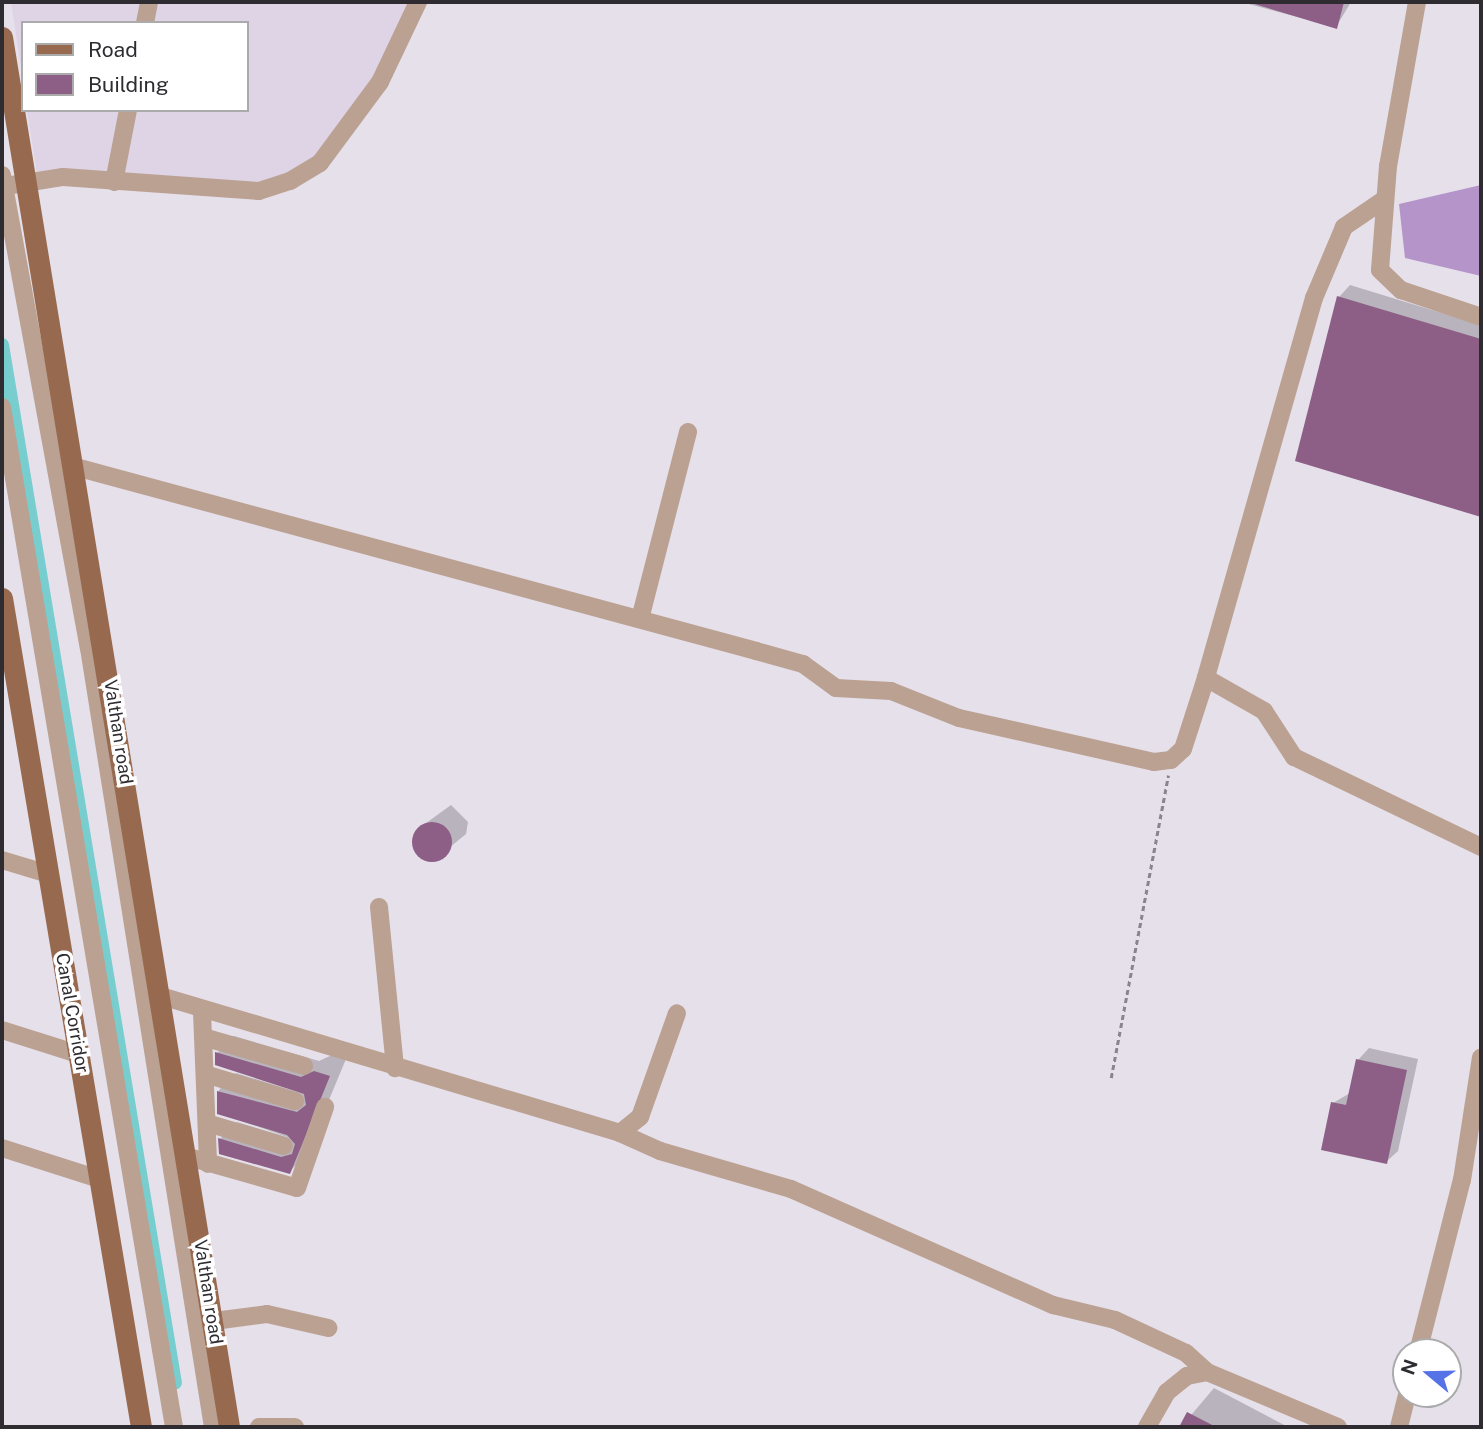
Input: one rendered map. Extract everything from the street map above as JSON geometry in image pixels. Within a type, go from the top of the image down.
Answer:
[{"type":"main road","name":"Valthan road","points":[[2,37],[162,996],[229,1427]]},
{"type":"main road","name":"Canal Corridor","points":[[2,598],[141,1427]]},
{"type":"street","points":[[145,21],[149,2]]},
{"type":"street","points":[[213,1427],[89,648],[2,183],[114,182],[216,191],[259,191],[290,181],[320,163],[380,82],[418,2]]},
{"type":"street","points":[[1417,2],[1385,199],[1380,270],[1387,280],[1481,317]]},
{"type":"street","points":[[114,182],[128,112]]},
{"type":"street","points":[[72,466],[803,664],[836,688],[891,691],[959,718],[1154,762],[1171,760],[1193,727],[1314,298],[1344,227],[1385,199]]},
{"type":"street","points":[[2,407],[174,1427]]},
{"type":"street","points":[[640,619],[688,432]]},
{"type":"street","points":[[1206,678],[1264,711],[1294,757],[1481,847]]},
{"type":"street","points":[[2,860],[48,874]]},
{"type":"street","points":[[379,907],[395,1068]]},
{"type":"street","points":[[162,996],[202,1012],[620,1133],[660,1151],[791,1189],[1053,1305],[1115,1320],[1186,1353],[1207,1372],[1338,1427]]},
{"type":"street","points":[[202,1012],[208,1164]]},
{"type":"street","points":[[620,1133],[640,1117],[677,1013]]},
{"type":"street","points":[[2,1030],[78,1054]]},
{"type":"street","points":[[204,1037],[304,1066]]},
{"type":"street","points":[[1422,1338],[1474,1149],[1481,1057]]},
{"type":"street","points":[[205,1074],[295,1101]]},
{"type":"street","points":[[185,1156],[296,1188],[325,1107]]},
{"type":"street","points":[[206,1123],[284,1146]]},
{"type":"street","points":[[2,1148],[99,1179]]},
{"type":"street","points":[[214,1321],[267,1314],[328,1328]]},
{"type":"street","points":[[1147,1427],[1167,1392],[1187,1376],[1207,1372]]},
{"type":"street","points":[[1399,1427],[1404,1408]]},
{"type":"street","points":[[229,1427],[235,1427]]},
{"type":"street","points":[[259,1427],[295,1427]]},
{"type":"path","points":[[1111,1078],[1171,760]]},
{"type":"shaded area","points":[[11,2],[411,2],[374,78],[316,159],[259,185],[37,175],[27,112],[248,112],[248,21],[21,21],[21,67]]},
{"type":"shaded area","points":[[1481,185],[1481,276],[1405,258],[1399,204]]},
{"type":"building","points":[[1248,2],[1344,2],[1337,29]]},
{"type":"building","points":[[1337,296],[1481,339],[1481,517],[1295,461]]},
{"type":"building","points":[[432,822],[440,823],[446,828],[451,834],[451,850],[446,856],[440,861],[432,862],[424,861],[418,856],[413,850],[412,842],[413,834],[418,828],[424,823]]},
{"type":"building","points":[[215,1052],[301,1077],[314,1071],[330,1076],[290,1174],[219,1154],[218,1138],[281,1157],[292,1154],[295,1144],[287,1135],[217,1114],[217,1091],[297,1112],[306,1105],[304,1094],[215,1065]]},
{"type":"building","points":[[1356,1059],[1407,1070],[1387,1164],[1321,1150],[1331,1102],[1346,1105]]},
{"type":"building","points":[[1187,1412],[1216,1427],[1179,1427]]},
{"type":"waterway","points":[[2,345],[175,1383]]}]
